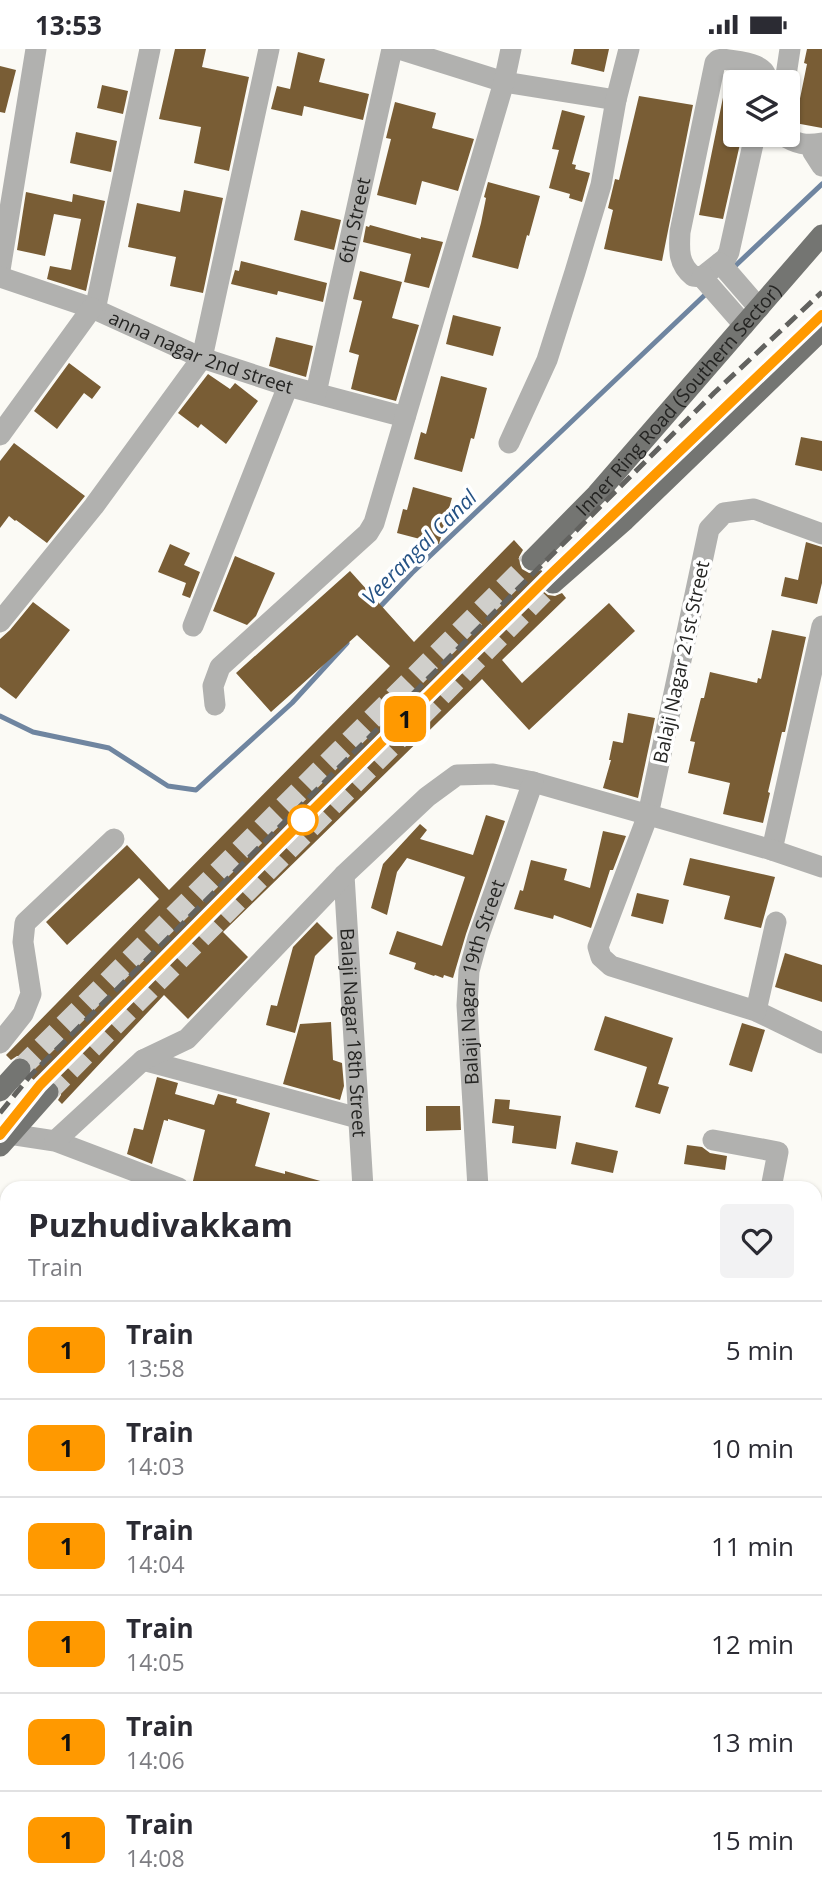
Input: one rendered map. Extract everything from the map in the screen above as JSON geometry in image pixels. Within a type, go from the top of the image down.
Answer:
[{"type":"main road","name":"Inner Ring Road (Southern Sector)","points":[[532,560],[597,493],[822,235]]},
{"type":"main road","name":"Inner Ring Road (Southern Sector)","points":[[552,583],[625,520],[822,330]]},
{"type":"main road","points":[[597,493],[625,520]]},
{"type":"main road","points":[[0,1091],[20,1069]]},
{"type":"main road","points":[[5,1140],[48,1092]]},
{"type":"street","points":[[0,270],[36,49]]},
{"type":"street","points":[[0,435],[94,309],[150,49]]},
{"type":"street","points":[[0,622],[93,506],[202,358],[269,49]]},
{"type":"street","name":"6th Street","points":[[316,393],[391,49]]},
{"type":"street","points":[[399,49],[504,82],[617,100]]},
{"type":"street","points":[[215,705],[213,686],[220,667],[368,533],[374,523],[504,82],[511,49]]},
{"type":"street","points":[[509,443],[547,361],[575,272],[601,185],[629,49]]},
{"type":"street","points":[[787,70],[790,49]]},
{"type":"street","points":[[744,325],[710,286],[693,276],[682,264],[679,257],[680,232],[715,64],[723,59],[764,70]]},
{"type":"street","points":[[800,143],[818,145]]},
{"type":"street","points":[[818,145],[813,152],[822,166]]},
{"type":"street","points":[[752,147],[726,258],[728,271],[759,308]]},
{"type":"street","points":[[710,286],[728,271]]},
{"type":"street","name":"anna nagar 2nd street","points":[[0,277],[94,309],[202,358],[288,386],[405,417]]},
{"type":"street","points":[[193,626],[288,386]]},
{"type":"street","name":"Balaji Nagar 21st Street","points":[[756,1011],[611,966],[601,957],[598,947],[648,815],[709,529],[724,513],[754,509],[822,534]]},
{"type":"street","points":[[772,850],[822,626]]},
{"type":"street","points":[[55,1141],[142,1060],[187,1039],[344,875],[427,797],[457,775],[493,774],[533,782],[772,850],[822,867]]},
{"type":"street","name":"Balaji Nagar 19th Street","points":[[478,1181],[467,1005],[469,971],[533,782]]},
{"type":"street","points":[[0,1043],[23,1014],[31,994],[23,942],[25,923],[114,839]]},
{"type":"street","name":"Balaji Nagar 18th Street","points":[[344,875],[362,1181]]},
{"type":"street","points":[[776,922],[756,1011],[822,1043]]},
{"type":"street","points":[[142,1060],[358,1118]]},
{"type":"street","points":[[5,1140],[55,1141],[161,1181]]},
{"type":"street","points":[[713,1140],[778,1151],[772,1181]]},
{"type":"building","points":[[175,49],[206,49],[202,67],[249,77],[229,171],[194,163],[201,127],[159,119]]},
{"type":"building","points":[[574,49],[609,49],[604,72],[571,64]]},
{"type":"building","points":[[807,49],[822,49],[822,128],[800,124],[800,98],[807,64],[804,63]]},
{"type":"building","points":[[298,52],[325,59],[319,82],[369,94],[363,120],[304,106],[302,116],[271,109],[277,86],[290,89]]},
{"type":"building","points":[[0,66],[16,70],[5,113],[0,112]]},
{"type":"building","points":[[102,85],[128,91],[123,114],[97,108]]},
{"type":"building","points":[[639,96],[693,105],[662,261],[604,249],[613,210],[608,208],[615,179],[619,180]]},
{"type":"building","points":[[723,97],[723,147],[739,147],[723,219],[699,215]]},
{"type":"building","points":[[395,102],[436,113],[432,128],[474,139],[458,191],[422,181],[416,205],[377,195],[391,139],[386,138]]},
{"type":"building","points":[[562,110],[585,116],[572,164],[576,165],[575,169],[590,173],[582,202],[569,198],[570,194],[549,188],[559,150],[552,149]]},
{"type":"building","points":[[76,132],[117,141],[111,172],[70,163]]},
{"type":"building","points":[[488,182],[540,196],[518,269],[472,257]]},
{"type":"building","points":[[184,190],[223,198],[203,293],[170,286],[176,257],[128,247],[137,203],[180,212]]},
{"type":"building","points":[[26,192],[72,202],[73,194],[105,201],[86,291],[47,279],[50,266],[71,270],[81,219],[54,214],[45,256],[17,250]]},
{"type":"building","points":[[301,210],[341,220],[334,250],[294,240]]},
{"type":"building","points":[[366,226],[443,242],[429,288],[404,282],[411,254],[363,242]]},
{"type":"building","points":[[241,261],[327,283],[323,302],[278,291],[277,295],[231,284],[235,270],[239,271]]},
{"type":"building","points":[[360,271],[402,282],[392,318],[419,325],[396,401],[351,389],[359,355],[349,352],[362,301],[353,299]]},
{"type":"building","points":[[453,315],[501,327],[493,356],[446,344]]},
{"type":"building","points":[[276,337],[313,346],[306,377],[269,366]]},
{"type":"building","points":[[69,363],[101,387],[92,399],[84,393],[57,429],[34,411]]},
{"type":"building","points":[[208,374],[230,389],[235,383],[258,401],[226,444],[201,424],[198,428],[178,413]]},
{"type":"building","points":[[441,376],[487,388],[462,472],[414,459],[421,432],[426,434]]},
{"type":"building","points":[[801,437],[822,441],[822,471],[795,465]]},
{"type":"building","points":[[14,443],[85,496],[47,543],[9,516],[0,528],[0,461]]},
{"type":"building","points":[[413,487],[452,498],[439,544],[397,533],[403,509],[407,510]]},
{"type":"building","points":[[514,540],[523,550],[519,557],[522,569],[529,573],[541,570],[544,573],[540,585],[544,592],[555,596],[562,593],[566,598],[502,660],[522,683],[609,603],[635,631],[529,730],[482,679],[223,932],[248,957],[188,1019],[164,995],[62,1104],[58,1100],[61,1089],[56,1082],[45,1079],[38,1083],[30,1077],[33,1066],[23,1056],[11,1060],[6,1055],[159,899],[139,878],[67,945],[46,922],[127,845],[169,890],[390,666],[357,635],[271,712],[236,673],[350,571],[414,642]]},
{"type":"building","points":[[806,542],[822,547],[822,583],[817,604],[781,596],[785,577],[798,580]]},
{"type":"building","points":[[170,544],[190,553],[184,565],[200,572],[190,598],[182,595],[186,583],[158,572]]},
{"type":"building","points":[[235,556],[275,573],[256,616],[247,625],[213,611]]},
{"type":"building","points":[[33,602],[70,630],[16,699],[0,687],[0,639]]},
{"type":"building","points":[[772,630],[806,637],[785,732],[782,732],[768,792],[770,793],[763,823],[723,814],[730,783],[688,773],[695,742],[690,741],[710,672],[757,683],[758,678],[761,679]]},
{"type":"building","points":[[628,713],[655,718],[638,798],[603,788],[613,741],[623,743]]},
{"type":"building","points":[[486,815],[505,821],[453,978],[434,976],[414,969],[416,963],[389,954],[397,931],[442,946],[465,877],[407,858],[397,872],[387,915],[371,908],[383,864],[420,824],[427,830],[420,839],[473,855]]},
{"type":"building","points":[[603,831],[626,836],[613,870],[610,870],[591,928],[554,915],[553,919],[514,909],[520,890],[523,891],[531,860],[567,869],[564,880],[590,888]]},
{"type":"building","points":[[690,858],[775,877],[761,928],[724,919],[730,896],[683,885]]},
{"type":"building","points":[[637,893],[669,900],[663,924],[631,916]]},
{"type":"building","points":[[317,922],[333,938],[315,956],[295,1033],[266,1025],[271,1005],[277,1006],[293,947]]},
{"type":"building","points":[[785,953],[822,965],[822,1002],[775,987]]},
{"type":"building","points":[[605,1016],[673,1038],[658,1084],[669,1087],[660,1114],[635,1107],[647,1067],[594,1050]]},
{"type":"building","points":[[331,1022],[333,1060],[342,1063],[344,1086],[340,1100],[283,1084],[300,1024]]},
{"type":"building","points":[[742,1023],[765,1030],[752,1072],[729,1065]]},
{"type":"building","points":[[157,1077],[178,1083],[175,1094],[214,1105],[218,1094],[237,1099],[236,1103],[270,1113],[255,1166],[320,1181],[193,1181],[205,1130],[164,1120],[152,1164],[127,1154],[134,1128],[143,1130]]},
{"type":"building","points":[[495,1099],[510,1100],[509,1109],[561,1116],[556,1149],[512,1143],[514,1126],[492,1123]]},
{"type":"building","points":[[426,1106],[460,1106],[461,1130],[426,1131]]},
{"type":"building","points":[[576,1142],[618,1151],[613,1173],[571,1164]]},
{"type":"building","points":[[687,1145],[727,1156],[725,1170],[684,1164]]},
{"type":"waterway","name":"Veerangal Canal","points":[[733,268],[822,184]]},
{"type":"waterway","name":"Veerangal Canal","points":[[377,610],[412,573],[708,292]]},
{"type":"waterway","name":"Veerangal Canal","points":[[0,716],[33,732],[109,748],[168,786],[196,790],[292,703],[347,643]]},
{"type":"tunnel","points":[[20,1069],[532,560]]},
{"type":"tunnel","points":[[48,1092],[553,583]]},
{"type":"railway","points":[[0,1113],[30,1076],[714,393],[822,292]]},
{"type":"railway","points":[[0,1135],[40,1085],[303,820],[548,577],[822,315]]},
{"type":"train","name":"1","points":[[0,1135],[40,1085],[303,820],[548,577],[822,315]]}]
